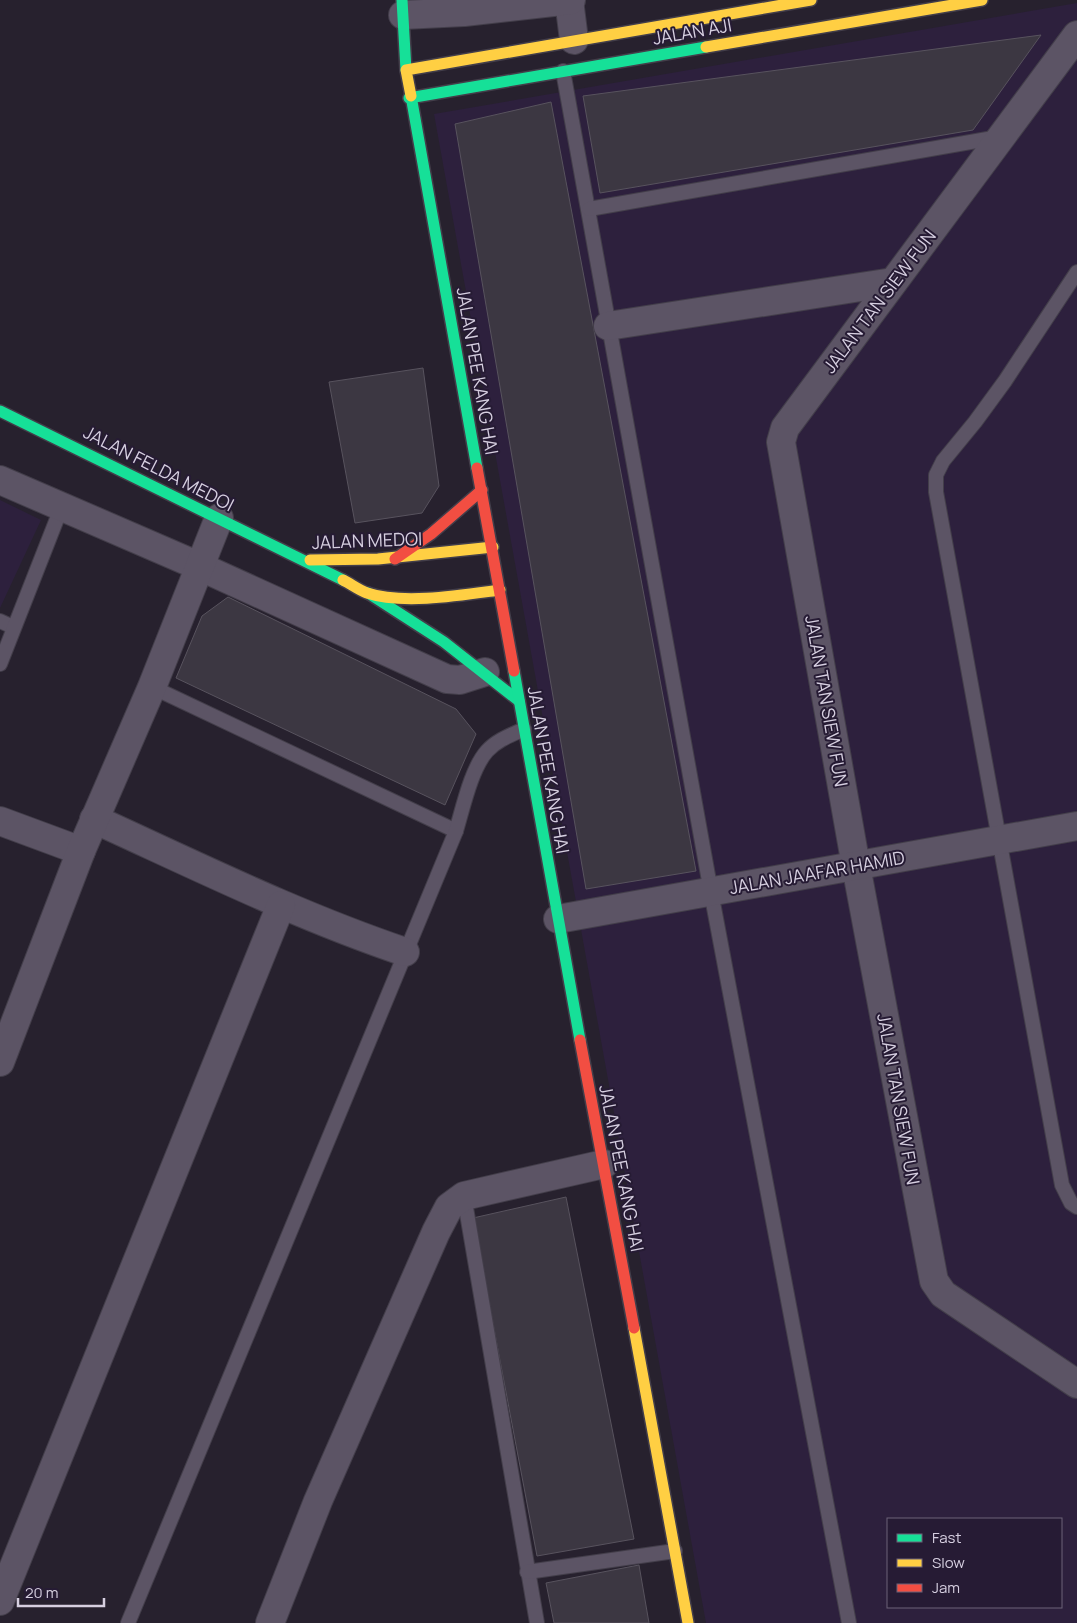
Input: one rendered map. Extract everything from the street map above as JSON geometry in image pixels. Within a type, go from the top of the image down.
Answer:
[{"type":"main road","name":"JALAN AJI","points":[[406,70],[811,0]]},
{"type":"main road","name":"JALAN AJI","points":[[409,98],[982,0]]},
{"type":"main road","name":"JALAN PEE KANG HAI","points":[[403,8],[409,98],[493,547],[558,919],[688,1623]]},
{"type":"main road","name":"JALAN FELDA MEDOI","points":[[0,411],[301,560]]},
{"type":"main road","points":[[395,559],[431,534],[482,490]]},
{"type":"main road","name":"JALAN MEDOI","points":[[301,560],[345,562],[395,559],[493,547]]},
{"type":"main road","name":"JALAN MEDOI","points":[[301,560],[368,593],[400,599],[432,600],[500,590]]},
{"type":"main road","points":[[368,593],[444,642],[485,672],[519,701]]},
{"type":"street","points":[[403,8],[464,12],[570,0],[574,40]]},
{"type":"street","name":"JALAN TAN SIEW FUN","points":[[1077,35],[785,428],[781,442],[856,866],[934,1281],[944,1294],[1077,1384]]},
{"type":"street","points":[[608,326],[893,282]]},
{"type":"street","points":[[0,480],[201,567],[447,679],[460,680],[485,672]]},
{"type":"street","points":[[0,1062],[81,851],[152,687],[219,518]]},
{"type":"street","points":[[94,819],[281,905],[347,933],[405,952]]},
{"type":"street","points":[[0,821],[81,851]]},
{"type":"street","name":"JALAN JAAFAR HAMID","points":[[558,919],[1077,826]]},
{"type":"street","points":[[0,1601],[281,905]]},
{"type":"street","points":[[270,1623],[318,1501],[436,1232],[449,1207],[464,1196],[604,1164]]},
{"type":"lane","points":[[563,71],[711,892],[850,1623]]},
{"type":"lane","points":[[589,209],[1001,136]]},
{"type":"lane","points":[[1077,272],[1005,381],[943,461],[936,475],[936,492],[1062,1186],[1077,1207]]},
{"type":"lane","points":[[0,664],[6,624],[62,506]]},
{"type":"lane","points":[[152,687],[456,831]]},
{"type":"lane","points":[[128,1623],[456,831],[475,771],[487,751],[505,737],[524,730]]},
{"type":"lane","points":[[464,1196],[537,1623]]},
{"type":"lane","points":[[527,1572],[675,1552]]},
{"type":"shaded area","points":[[1077,3],[1077,1623],[706,1623],[434,114]]},
{"type":"shaded area","points":[[0,500],[41,520],[0,608]]},
{"type":"building","points":[[1041,35],[973,130],[600,193],[583,96]]},
{"type":"building","points":[[551,102],[696,871],[586,889],[455,124]]},
{"type":"building","points":[[423,368],[439,486],[422,513],[355,523],[329,382]]},
{"type":"building","points":[[228,597],[456,709],[476,734],[445,805],[176,678],[202,616]]},
{"type":"building","points":[[566,1197],[634,1539],[537,1556],[473,1218]]},
{"type":"building","points":[[639,1565],[649,1623],[554,1623],[546,1583]]},
{"type":"traffic: fast","points":[[402,0],[406,70]]},
{"type":"traffic: fast","points":[[409,98],[706,47]]},
{"type":"traffic: fast","points":[[411,96],[477,468]]},
{"type":"traffic: fast","points":[[0,411],[343,580]]},
{"type":"traffic: fast","points":[[368,593],[444,642],[519,701]]},
{"type":"traffic: fast","points":[[514,671],[580,1040]]},
{"type":"traffic: slow","points":[[411,96],[406,70],[811,0]]},
{"type":"traffic: slow","points":[[706,47],[982,0]]},
{"type":"traffic: slow","points":[[310,560],[378,559],[493,547]]},
{"type":"traffic: slow","points":[[343,580],[367,593],[382,597],[433,598],[500,590]]},
{"type":"traffic: slow","points":[[634,1328],[688,1623]]},
{"type":"traffic: jam","points":[[477,468],[514,671]]},
{"type":"traffic: jam","points":[[395,559],[431,534],[482,490]]},
{"type":"traffic: jam","points":[[580,1040],[634,1328]]}]
